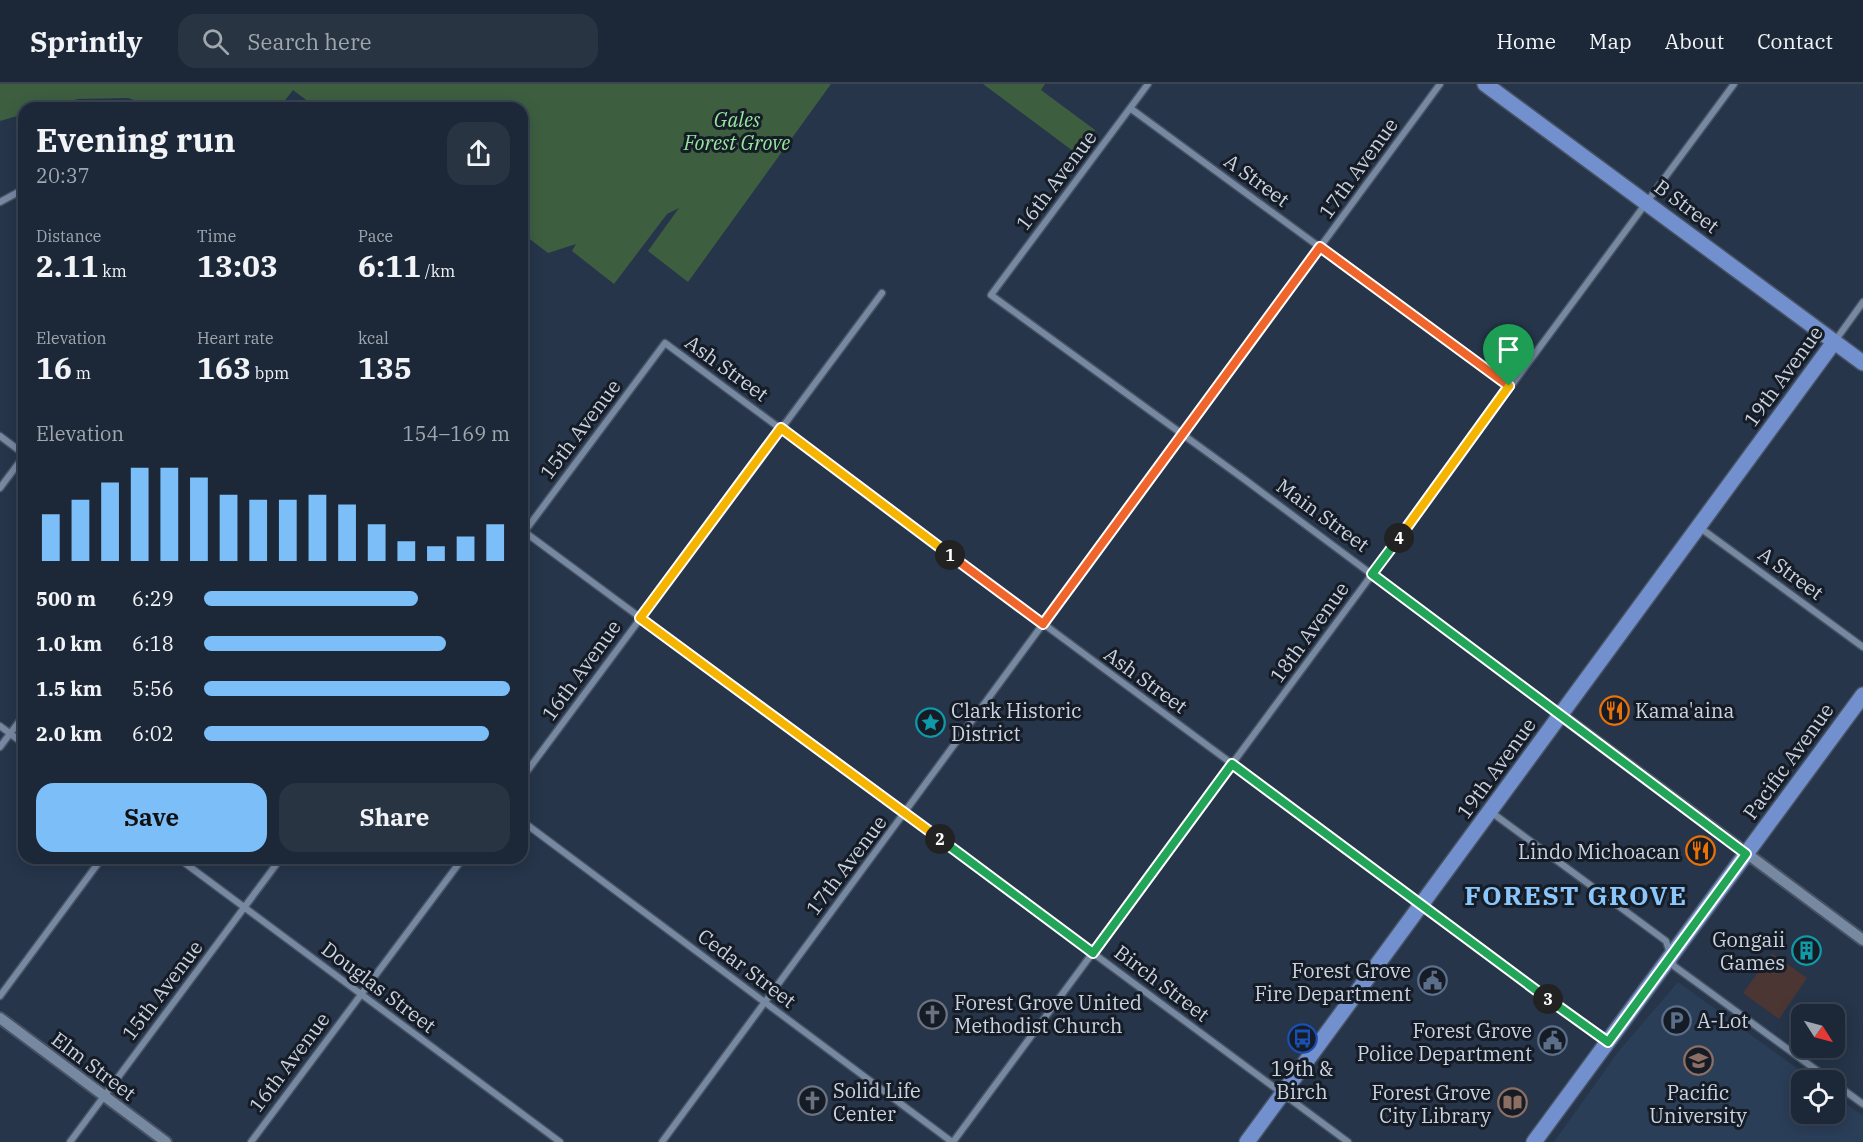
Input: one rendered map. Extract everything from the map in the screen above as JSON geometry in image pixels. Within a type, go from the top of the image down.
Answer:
[{"type":"main road","name":"B Street","points":[[1485,84],[1863,363]]},
{"type":"main road","name":"19th Avenue","points":[[1247,1142],[1834,342]]},
{"type":"main road","name":"Pacific Avenue","points":[[1534,1142],[1863,695]]},
{"type":"street","name":"16th Avenue","points":[[991,295],[1148,84]]},
{"type":"street","name":"17th Avenue","points":[[662,1142],[1440,84]]},
{"type":"street","name":"18th Avenue","points":[[952,1142],[1734,84]]},
{"type":"street","name":"A Street","points":[[1130,108],[1509,386]]},
{"type":"street","points":[[0,202],[18,192]]},
{"type":"street","name":"16th Avenue","points":[[528,770],[882,293]]},
{"type":"street","name":"Main Street","points":[[991,295],[1183,434],[1863,940]]},
{"type":"street","name":"19th Avenue","points":[[1834,342],[1863,302]]},
{"type":"street","name":"Ash Street","points":[[665,343],[1608,1042]]},
{"type":"street","name":"15th Avenue","points":[[528,525],[665,343]]},
{"type":"street","points":[[0,436],[18,450]]},
{"type":"street","points":[[0,488],[18,463]]},
{"type":"street","name":"A Street","points":[[1699,526],[1863,647]]},
{"type":"street","name":"Birch Street","points":[[528,536],[1348,1142]]},
{"type":"street","points":[[0,747],[18,723]]},
{"type":"street","points":[[0,726],[18,739]]},
{"type":"street","points":[[1491,811],[1666,941],[1674,966],[1816,1070]]},
{"type":"street","name":"Cedar Street","points":[[528,825],[952,1142]]},
{"type":"street","points":[[0,996],[98,864]]},
{"type":"street","name":"Douglas Street","points":[[186,864],[560,1142]]},
{"type":"street","name":"15th Avenue","points":[[70,1142],[277,864]]},
{"type":"street","name":"16th Avenue","points":[[251,1142],[458,864]]},
{"type":"street","name":"Elm Street","points":[[0,1018],[166,1142]]},
{"type":"street","points":[[1845,1091],[1860,1102],[1863,1093]]},
{"type":"shaded area","points":[[1772,953],[1807,978],[1779,1019],[1743,993]]},
{"type":"shaded area","name":"Pacific University","points":[[1678,982],[1799,1070],[1791,1070],[1791,1124],[1845,1124],[1845,1103],[1863,1116],[1863,1142],[1554,1142],[1618,1052]]},
{"type":"green space","name":"Gales Forest Grove","points":[[0,84],[831,84],[688,282],[648,251],[679,208],[667,214],[614,284],[572,251],[576,244],[548,253],[528,238],[528,102],[309,102],[293,90],[284,102],[140,102],[128,98],[18,102],[18,116],[0,121]]},
{"type":"green space","points":[[983,84],[1045,84],[1041,90],[1095,130],[1077,154]]},
{"type":"place","name":"Kama'aina","points":[[1614,710]]},
{"type":"place","name":"Clark Historic District","points":[[930,722]]},
{"type":"place","name":"Lindo Michoacan","points":[[1701,851]]},
{"type":"place","name":"Gongaii Games","points":[[1806,950]]},
{"type":"place","name":"Forest Grove Fire Department","points":[[1432,981]]},
{"type":"place","name":"Forest Grove United Methodist Church","points":[[933,1014]]},
{"type":"place","name":"A-Lot","points":[[1676,1020]]},
{"type":"place","name":"19th & Birch","points":[[1302,1038]]},
{"type":"place","name":"Forest Grove Police Department","points":[[1553,1041]]},
{"type":"place","name":"Pacific University","points":[[1698,1061]]},
{"type":"place","name":"Solid Life Center","points":[[812,1101]]},
{"type":"place","name":"Forest Grove City Library","points":[[1512,1103]]},
{"type":"district","name":"FOREST GROVE","points":[[1576,895]]},
{"type":"route","points":[[1320,247],[1509,386],[1372,574],[1746,854],[1608,1042],[1232,764],[1093,953],[640,618],[781,428],[1043,624],[1320,247]]}]
